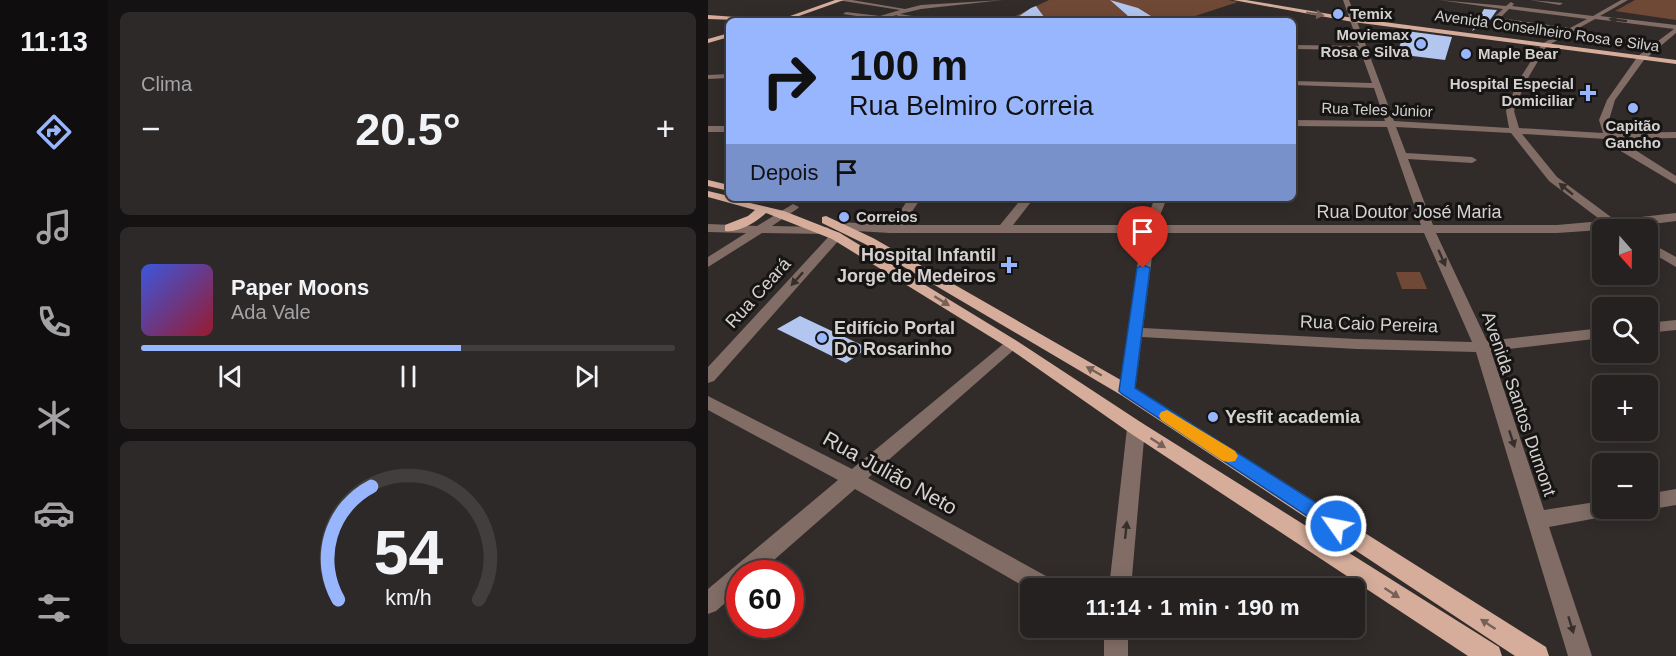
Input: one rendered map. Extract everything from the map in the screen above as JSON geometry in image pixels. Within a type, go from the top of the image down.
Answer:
[{"type":"main road","points":[[788,18],[841,0]]},
{"type":"main road","name":"Avenida Conselheiro Rosa e Silva","points":[[1241,0],[1353,20],[1676,62]]},
{"type":"main road","points":[[708,17],[726,18]]},
{"type":"main road","points":[[708,41],[726,36]]},
{"type":"main road","points":[[708,183],[726,186]]},
{"type":"main road","points":[[708,194],[726,197]]},
{"type":"main road","points":[[744,201],[775,207],[834,231],[869,241],[1127,391],[1537,656]]},
{"type":"main road","points":[[729,228],[775,207]]},
{"type":"main road","points":[[834,231],[1012,344],[1136,428],[1490,656]]},
{"type":"street","points":[[841,0],[908,10]]},
{"type":"street","points":[[910,0],[935,5]]},
{"type":"street","points":[[878,18],[935,5],[1000,0]]},
{"type":"street","name":"Avenida Santos Dumont","points":[[1346,0],[1430,231],[1482,347],[1580,656]]},
{"type":"street","points":[[1442,0],[1676,28]]},
{"type":"street","points":[[1515,0],[1495,19],[1571,30]]},
{"type":"street","points":[[1533,0],[1563,4]]},
{"type":"street","points":[[1608,219],[1553,179],[1515,132],[1510,111],[1521,83],[1544,45],[1626,0]]},
{"type":"street","points":[[1596,8],[1608,9]]},
{"type":"street","points":[[846,14],[881,17]]},
{"type":"street","points":[[890,14],[918,18]]},
{"type":"street","points":[[1676,28],[1641,58],[1611,100],[1604,120],[1609,136],[1622,148],[1676,181]]},
{"type":"street","points":[[1296,47],[1362,48]]},
{"type":"street","points":[[708,77],[726,76]]},
{"type":"street","points":[[1296,83],[1377,86]]},
{"type":"street","name":"Rua Teles Júnior","points":[[1296,123],[1391,124],[1609,136],[1676,135]]},
{"type":"street","points":[[709,129],[726,129]]},
{"type":"street","points":[[1404,156],[1472,160]]},
{"type":"street","points":[[869,241],[893,229],[913,201]]},
{"type":"street","points":[[1003,230],[1026,201]]},
{"type":"street","points":[[1127,391],[1149,230],[1159,201]]},
{"type":"street","points":[[708,263],[758,229],[775,207]]},
{"type":"street","name":"Rua Doutor José Maria","points":[[1658,220],[1676,217]]},
{"type":"street","name":"Rua Doutor José Maria","points":[[708,228],[834,231],[893,229],[1430,231],[1592,227]]},
{"type":"street","name":"Rua Ceará","points":[[708,377],[834,231]]},
{"type":"street","points":[[1658,251],[1676,263]]},
{"type":"street","points":[[1658,327],[1676,325]]},
{"type":"street","name":"Rua Caio Pereira","points":[[1134,332],[1357,344],[1482,347],[1592,334]]},
{"type":"street","points":[[758,560],[1012,344]]},
{"type":"street","name":"Rua Julião Neto","points":[[708,402],[853,479],[1029,578]]},
{"type":"street","points":[[1121,578],[1136,428]]},
{"type":"street","points":[[1658,500],[1676,497]]},
{"type":"street","points":[[1538,520],[1592,511]]},
{"type":"street","points":[[708,603],[726,588]]},
{"type":"street","points":[[1116,638],[1116,656]]},
{"type":"shaded area","points":[[1049,0],[1228,0],[1238,2],[1189,18],[1011,18]]},
{"type":"shaded area","points":[[1635,0],[1676,0],[1676,20],[1615,11]]},
{"type":"shaded area","points":[[1396,272],[1420,272],[1427,289],[1402,289]]},
{"type":"building","points":[[1110,0],[1138,8],[1154,18],[1129,18]]},
{"type":"building","points":[[1036,6],[1045,18],[1016,18]]},
{"type":"building","points":[[1484,9],[1497,10],[1490,20],[1472,31]]},
{"type":"building","points":[[1406,31],[1452,37],[1445,60],[1396,54]]},
{"type":"building","name":"Edifício Portal Do Rosarinho","points":[[800,316],[868,348],[846,363],[777,329]]},
{"type":"slow traffic","points":[[1167,416],[1229,456]]},
{"type":"place","name":"Temix","points":[[1338,14]]},
{"type":"place","name":"Moviemax Rosa e Silva","points":[[1421,44]]},
{"type":"place","name":"Maple Bear","points":[[1466,54]]},
{"type":"place","name":"Hospital Especial Domiciliar","points":[[1588,93]]},
{"type":"place","name":"Capitão Gancho","points":[[1633,108]]},
{"type":"place","name":"Correios","points":[[844,217]]},
{"type":"place","name":"Hospital Infantil Jorge de Medeiros","points":[[1009,265]]},
{"type":"place","name":"Edifício Portal Do Rosarinho","points":[[822,338]]},
{"type":"place","name":"Yesfit academia","points":[[1213,417]]},
{"type":"route","points":[[1143,268],[1127,391],[1336,526]]}]
